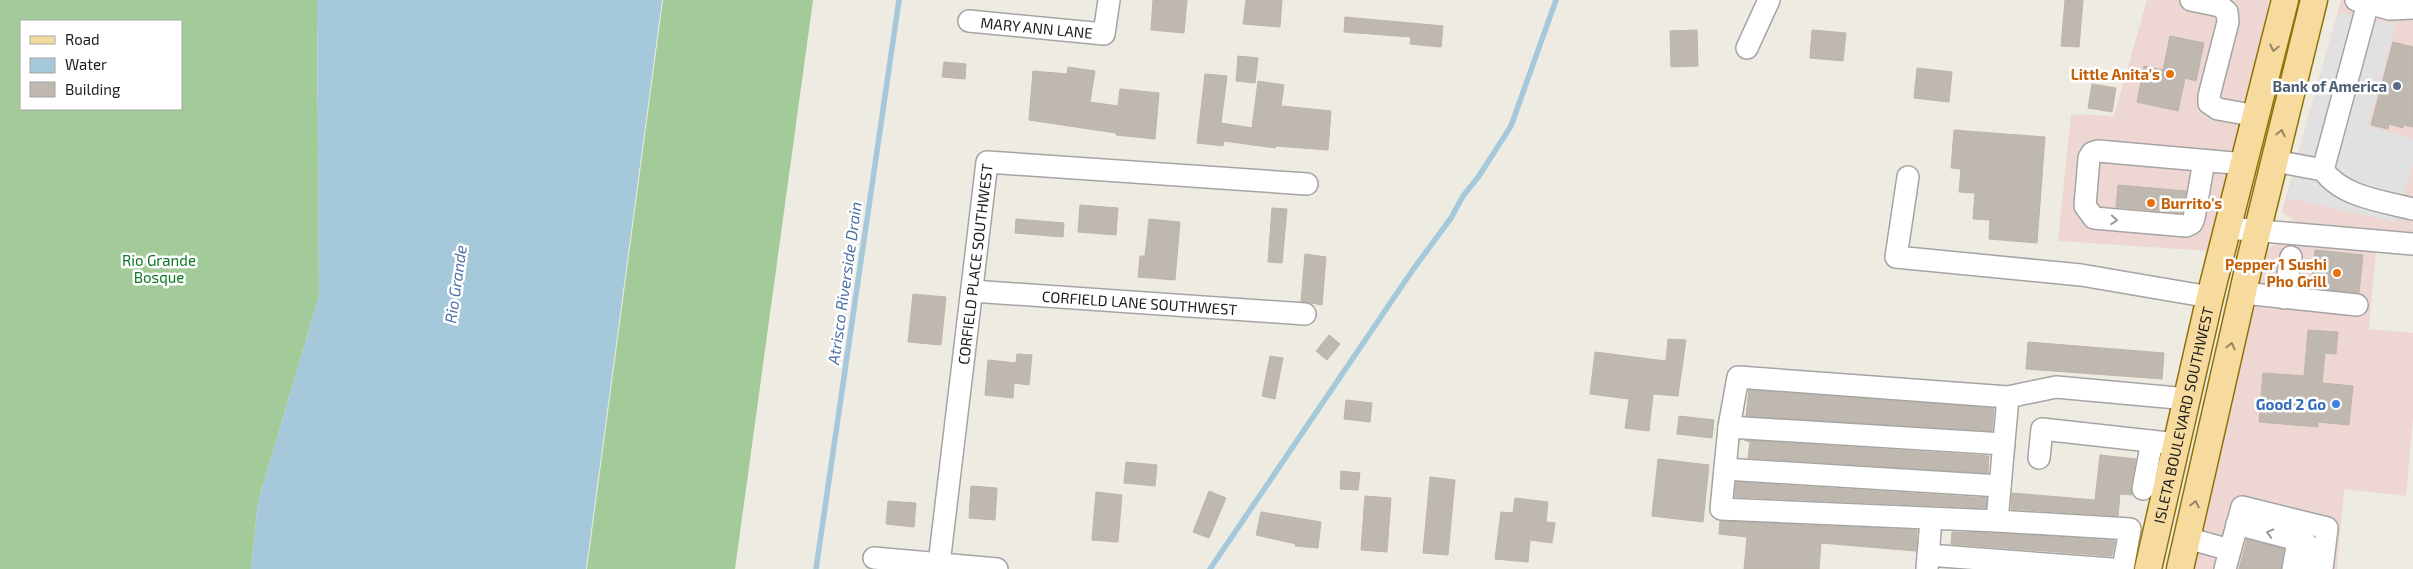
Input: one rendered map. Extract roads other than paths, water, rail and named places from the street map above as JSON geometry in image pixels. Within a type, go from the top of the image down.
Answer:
[{"type":"main road","name":"ISLETA BOULEVARD SOUTHWEST","points":[[2148,569],[2210,297],[2285,0]]},
{"type":"main road","name":"ISLETA BOULEVARD SOUTHWEST","points":[[2180,569],[2274,160],[2314,0]]},
{"type":"street","name":"MARY ANN LANE","points":[[969,21],[1104,34],[1109,0]]},
{"type":"street","points":[[1747,48],[1769,0]]},
{"type":"street","points":[[2191,0],[2220,6],[2227,12],[2228,22],[2209,96],[2209,103],[2218,109],[2257,116]]},
{"type":"street","points":[[2413,8],[2390,9],[2362,2],[2323,170],[2330,181],[2352,193],[2413,209]]},
{"type":"street","points":[[2204,161],[2194,218],[2192,223],[2186,226],[2094,218],[2085,206],[2089,158],[2092,153],[2098,151],[2245,164]]},
{"type":"street","points":[[2274,160],[2323,170]]},
{"type":"street","name":"CORFIELD PLACE SOUTHWEST","points":[[940,564],[987,162],[1307,184]]},
{"type":"street","points":[[1908,177],[1896,257],[2081,275],[2210,297]]},
{"type":"street","points":[[2228,228],[2413,244]]},
{"type":"street","points":[[2284,298],[2291,257]]},
{"type":"street","name":"CORFIELD LANE SOUTHWEST","points":[[972,291],[1305,314]]},
{"type":"street","points":[[2243,293],[2357,305]]},
{"type":"street","points":[[2157,533],[1997,521],[1721,509],[1729,427],[1738,377],[2008,397],[2056,388],[2188,399]]},
{"type":"street","points":[[1997,521],[2008,397]]},
{"type":"street","points":[[1729,427],[2004,444]]},
{"type":"street","points":[[2039,458],[2042,429],[2177,444]]},
{"type":"street","points":[[2143,489],[2152,441]]},
{"type":"street","points":[[1725,469],[2000,486]]},
{"type":"street","points":[[2187,538],[2228,559],[2242,507],[2327,528],[2322,569]]},
{"type":"street","points":[[1931,519],[1927,562],[2112,569]]},
{"type":"street","points":[[2237,524],[2305,542],[2313,554],[2310,569]]},
{"type":"street","points":[[2123,569],[2130,530]]},
{"type":"street","points":[[874,558],[997,569]]},
{"type":"water","name":"Rio Grande","points":[[317,0],[662,0],[586,569],[251,569],[258,502],[319,296]]},
{"type":"waterway","name":"Atrisco Riverside Drain","points":[[816,569],[899,0]]},
{"type":"waterway","points":[[1210,569],[1412,271],[1451,218],[1463,196],[1479,176],[1511,126],[1556,0]]},
{"type":"place","name":"Little Anita's","points":[[2170,74]]},
{"type":"place","name":"Bank of America","points":[[2397,86]]},
{"type":"place","name":"Burrito's","points":[[2151,203]]},
{"type":"place","name":"Pepper 1 Sushi Pho Grill","points":[[2337,273]]},
{"type":"place","name":"Good 2 Go","points":[[2336,404]]},
{"type":"park label","name":"Rio Grande Bosque","points":[[159,268]]}]
